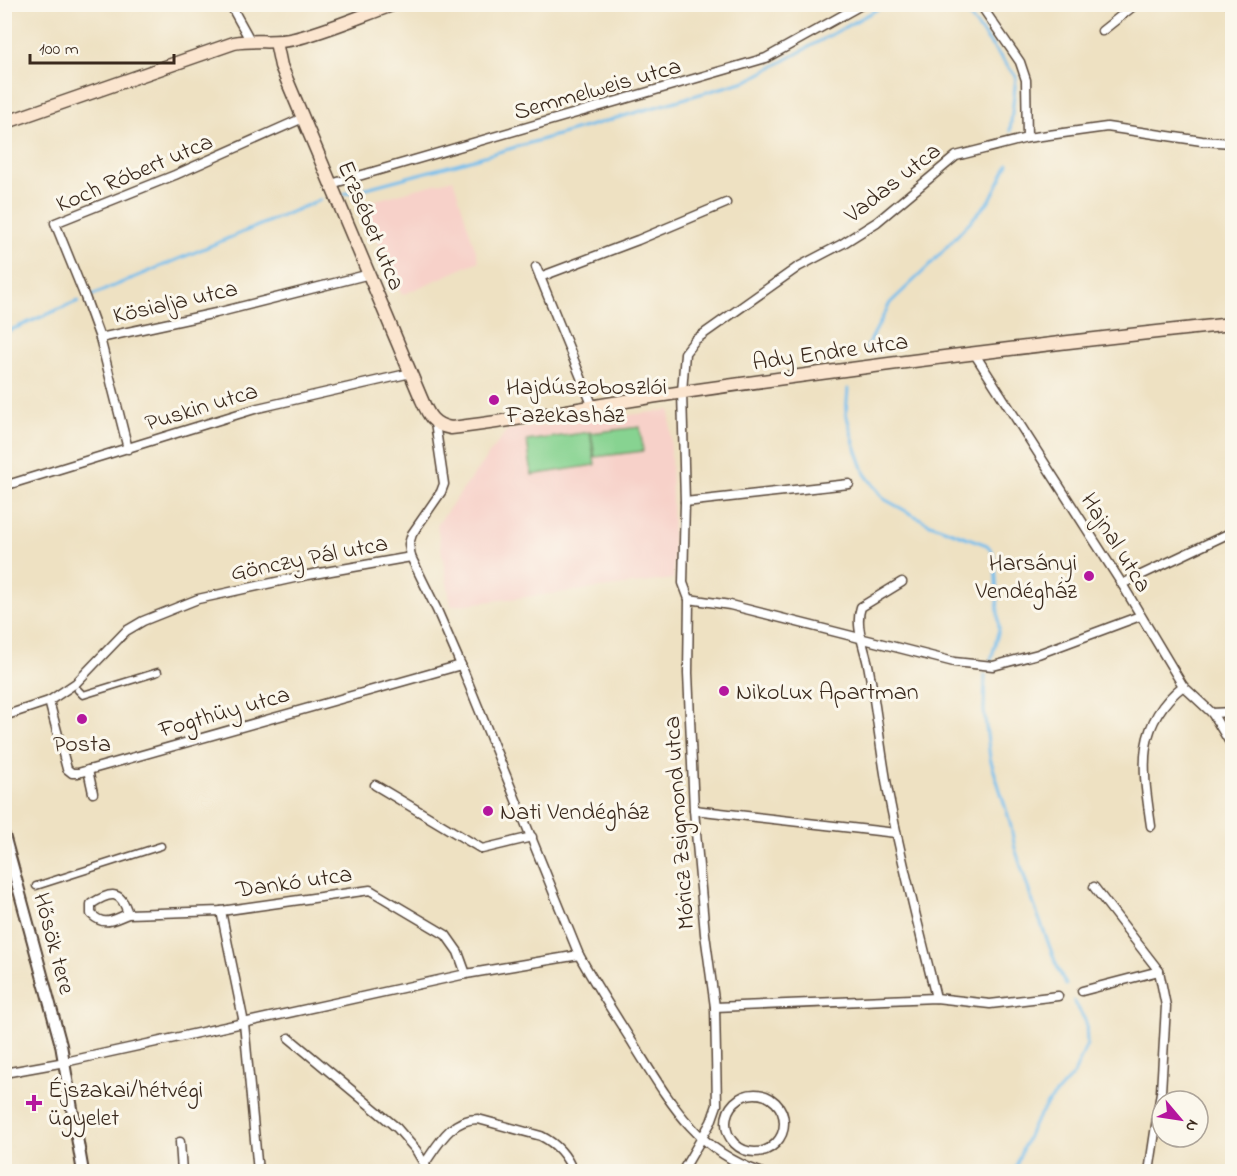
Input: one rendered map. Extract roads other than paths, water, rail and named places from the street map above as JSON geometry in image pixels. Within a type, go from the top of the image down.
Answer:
[{"type":"main road","points":[[4,123],[220,47],[250,40],[276,42],[294,39],[395,4]]},
{"type":"main road","name":"Erzsébet utca","points":[[276,42],[281,66],[411,373],[430,417],[435,423]]},
{"type":"main road","name":"Ady Endre utca","points":[[435,423],[451,428],[516,420],[682,392],[974,353],[1233,324]]},
{"type":"street","points":[[230,4],[250,40]]},
{"type":"street","name":"Semmelweis utca","points":[[331,184],[766,58],[863,4]]},
{"type":"street","points":[[980,4],[1020,62],[1026,80],[1028,138]]},
{"type":"street","points":[[1102,31],[1136,4]]},
{"type":"street","points":[[1228,4],[1233,8]]},
{"type":"street","name":"Koch Róbert utca","points":[[100,338],[86,297],[55,223],[175,175],[303,118]]},
{"type":"street","name":"Vadas utca","points":[[682,392],[684,358],[694,340],[798,267],[877,222],[956,156],[1028,138],[1107,128],[1233,143]]},
{"type":"street","points":[[540,277],[638,240],[726,203]]},
{"type":"street","points":[[536,267],[593,407]]},
{"type":"street","name":"Kösialja utca","points":[[129,449],[100,338],[216,313],[370,274]]},
{"type":"street","name":"Hajnal utca","points":[[974,353],[1122,584],[1183,686],[1212,714],[1233,746]]},
{"type":"street","name":"Puskin utca","points":[[4,486],[258,408],[411,373]]},
{"type":"street","name":"Móricz Zsigmond utca","points":[[682,392],[685,502],[684,582],[688,598],[688,673],[694,810],[705,934],[716,1007],[717,1105],[711,1122],[682,1172]]},
{"type":"street","name":"Gönczy Pál utca","points":[[4,716],[49,701],[76,683],[126,631],[146,620],[198,599],[308,575],[411,557],[409,544],[412,534],[441,492],[444,483],[435,423]]},
{"type":"street","points":[[685,502],[849,484]]},
{"type":"street","points":[[1122,584],[1233,532]]},
{"type":"street","points":[[411,557],[438,610],[579,955],[594,982],[680,1116],[702,1139],[730,1159],[760,1172]]},
{"type":"street","points":[[902,582],[861,607],[861,637],[869,668],[896,833],[936,998]]},
{"type":"street","points":[[688,598],[730,605],[954,662],[993,666],[1038,654],[1140,616]]},
{"type":"street","name":"Fogthüy utca","points":[[89,770],[461,665]]},
{"type":"street","points":[[78,690],[83,695],[158,672]]},
{"type":"street","points":[[1151,826],[1145,785],[1145,748],[1152,723],[1162,706],[1183,686]]},
{"type":"street","points":[[49,701],[67,769],[72,773],[89,770],[93,793]]},
{"type":"street","points":[[1212,714],[1233,712]]},
{"type":"street","points":[[375,785],[482,849],[532,837]]},
{"type":"street","points":[[694,810],[896,833]]},
{"type":"street","name":"Hősök tere","points":[[4,835],[64,1062],[83,1172]]},
{"type":"street","points":[[36,886],[161,846]]},
{"type":"street","points":[[1094,887],[1160,971],[1166,1006],[1161,1092],[1149,1172]]},
{"type":"street","name":"Dankó utca","points":[[128,914],[221,911],[370,890],[446,935],[458,952],[466,974]]},
{"type":"street","points":[[221,911],[244,1023],[258,1172]]},
{"type":"street","points":[[4,1073],[64,1062],[466,974],[579,955]]},
{"type":"street","points":[[1082,991],[1160,971]]},
{"type":"street","points":[[716,1007],[936,998],[990,1004],[1059,996]]},
{"type":"street","points":[[289,1038],[397,1128],[427,1167],[453,1128],[468,1119],[478,1119],[550,1140],[563,1152],[573,1172]]},
{"type":"street","points":[[759,1094],[768,1097],[779,1108],[783,1117],[780,1137],[775,1144],[763,1151],[754,1152],[741,1149],[731,1140],[727,1131],[726,1118],[729,1109],[739,1098],[759,1094]]},
{"type":"street","points":[[717,1105],[729,1109]]},
{"type":"street","points":[[180,1142],[182,1172]]},
{"type":"waterway","points":[[344,194],[749,80],[887,4]]},
{"type":"waterway","points":[[960,4],[1016,77],[1010,131]]},
{"type":"waterway","points":[[865,351],[890,303],[928,267],[990,200],[1008,164]]},
{"type":"waterway","points":[[90,296],[320,200]]},
{"type":"waterway","points":[[4,333],[78,301]]},
{"type":"waterway","points":[[848,389],[846,413],[854,443],[865,474],[884,499],[928,523],[987,545],[992,551],[995,562],[999,629],[991,660]]},
{"type":"waterway","points":[[985,675],[984,711],[990,758],[1031,897],[1066,985]]},
{"type":"waterway","points":[[1015,1172],[1032,1127],[1047,1104],[1074,1074],[1087,1044],[1086,1022],[1074,1001]]},
{"type":"place","name":"Hajdúszoboszlói Fazekasház","points":[[494,400]]},
{"type":"place","name":"Harsányi Vendégház","points":[[1089,576]]},
{"type":"place","name":"NikoLux Apartman","points":[[724,691]]},
{"type":"place","name":"Posta","points":[[82,719]]},
{"type":"place","name":"Nati Vendégház","points":[[488,811]]},
{"type":"place","name":"Éjszakai/hétvégi ügyelet","points":[[34,1103]]}]
